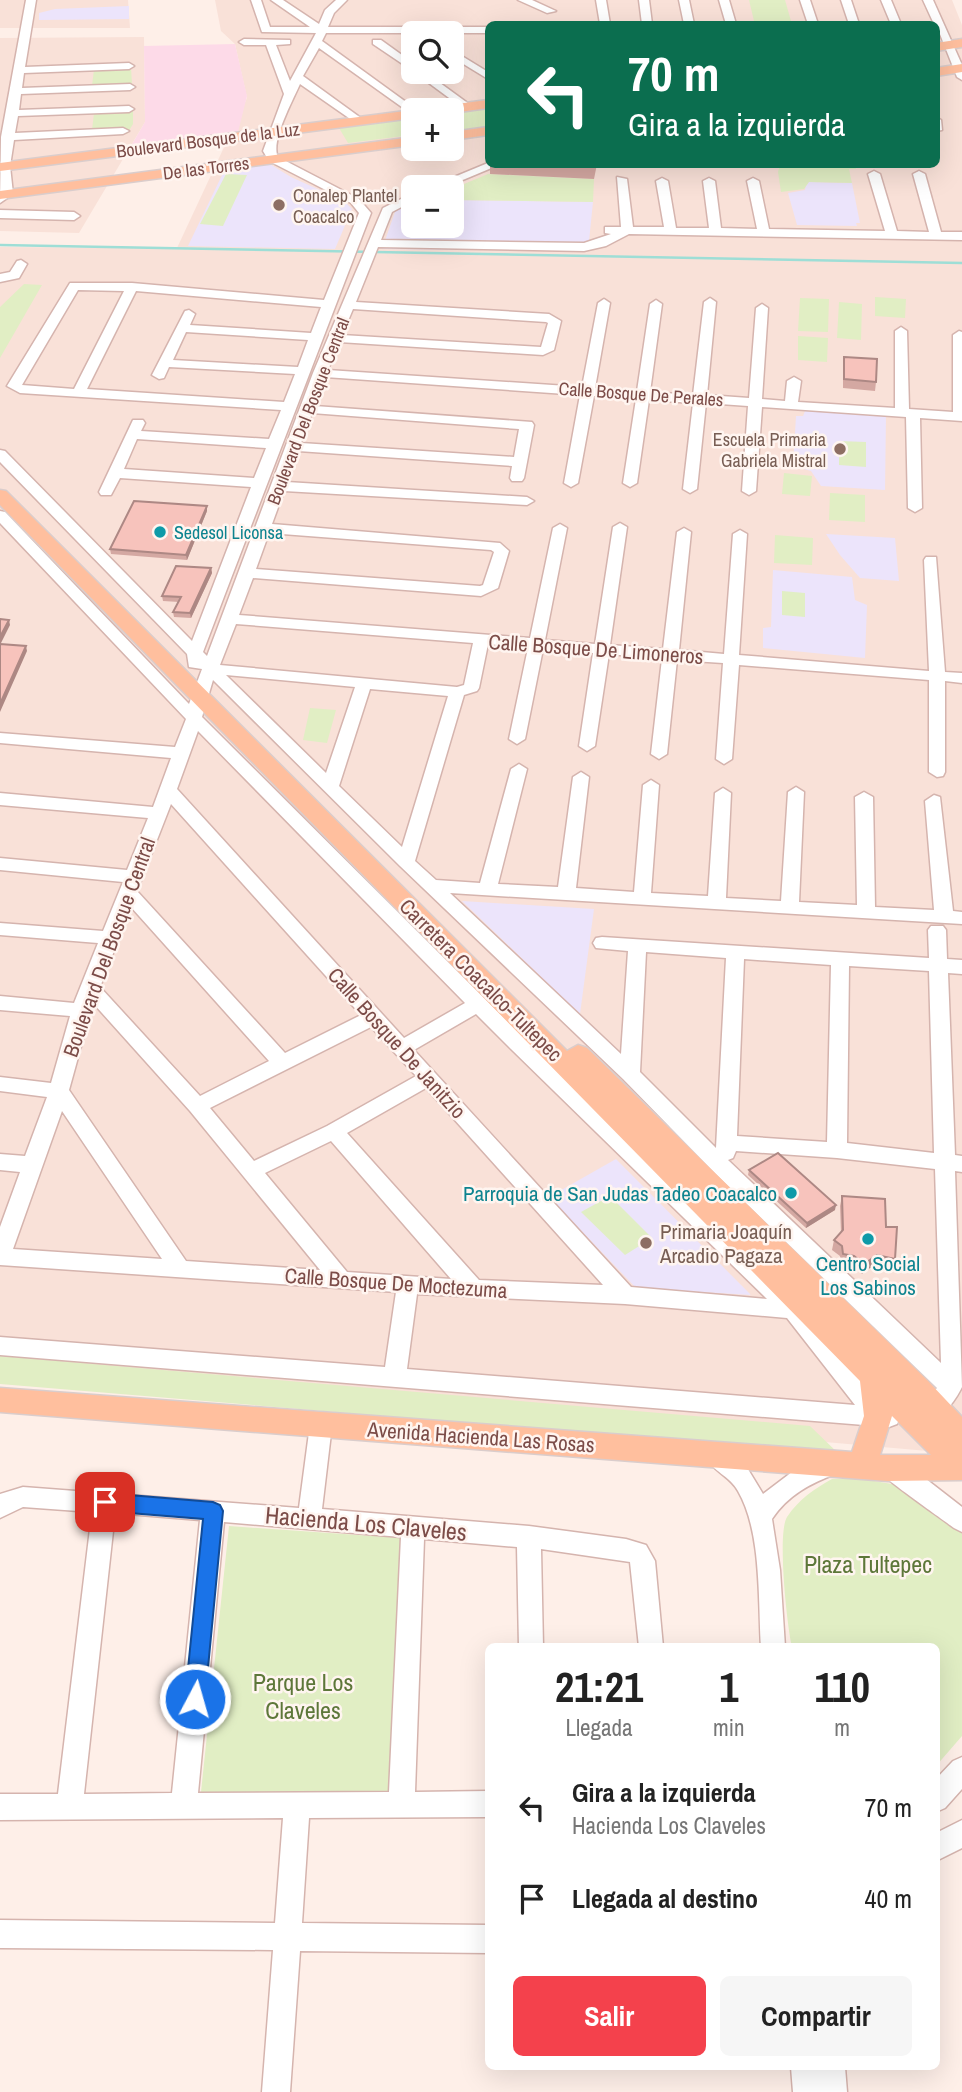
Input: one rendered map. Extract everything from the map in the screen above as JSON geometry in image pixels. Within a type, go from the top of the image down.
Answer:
[{"type":"main road","points":[[942,46],[962,43]]},
{"type":"main road","points":[[940,72],[961,71]]},
{"type":"main road","points":[[464,107],[485,104]]},
{"type":"main road","name":"Boulevard Bosque de la Luz","points":[[2,167],[401,115]]},
{"type":"main road","points":[[464,134],[485,131]]},
{"type":"main road","name":"De las Torres","points":[[2,196],[401,143]]},
{"type":"main road","name":"Carretera Coacalco-Tultepec","points":[[0,478],[874,1376],[933,1404],[962,1466]]},
{"type":"main road","name":"Carretera Coacalco-Tultepec","points":[[0,495],[199,683],[933,1404],[962,1437]]},
{"type":"main road","points":[[862,1466],[878,1416],[874,1376]]},
{"type":"main road","name":"Avenida Hacienda Las Rosas","points":[[0,1399],[862,1466],[962,1466]]},
{"type":"street","points":[[5,120],[16,91],[15,73],[22,0]]},
{"type":"street","points":[[2,196],[2,167],[7,136],[5,120],[33,0]]},
{"type":"street","points":[[256,0],[266,30],[485,30]]},
{"type":"street","points":[[276,0],[321,30]]},
{"type":"street","points":[[342,0],[329,12],[321,30],[305,42],[297,77],[269,151],[273,159],[344,195],[372,201],[401,197]]},
{"type":"street","points":[[548,0],[554,21]]},
{"type":"street","points":[[601,0],[604,21]]},
{"type":"street","points":[[644,0],[648,21]]},
{"type":"street","points":[[684,0],[688,21]]},
{"type":"street","points":[[724,0],[730,21]]},
{"type":"street","points":[[805,0],[812,21]]},
{"type":"street","points":[[846,0],[853,21]]},
{"type":"street","points":[[886,0],[894,21]]},
{"type":"street","points":[[928,0],[935,21]]},
{"type":"street","points":[[527,1],[551,11]]},
{"type":"street","points":[[244,42],[341,42]]},
{"type":"street","points":[[270,42],[290,95]]},
{"type":"street","points":[[305,42],[401,105]]},
{"type":"street","points":[[365,42],[401,42]]},
{"type":"street","points":[[377,42],[401,59]]},
{"type":"street","points":[[464,42],[485,42]]},
{"type":"street","points":[[942,46],[961,71]]},
{"type":"street","points":[[464,61],[485,74]]},
{"type":"street","points":[[15,73],[130,66]]},
{"type":"street","points":[[297,77],[360,121]]},
{"type":"street","points":[[436,84],[468,107]]},
{"type":"street","points":[[16,91],[130,87]]},
{"type":"street","points":[[5,120],[129,109]]},
{"type":"street","points":[[7,136],[122,131]]},
{"type":"street","points":[[464,176],[486,168]]},
{"type":"street","points":[[874,174],[892,235]]},
{"type":"street","points":[[919,174],[936,235]]},
{"type":"street","points":[[621,179],[626,230]]},
{"type":"street","points":[[662,181],[671,231]]},
{"type":"street","points":[[709,181],[715,232]]},
{"type":"street","points":[[753,181],[764,233]]},
{"type":"street","name":"Boulevard Del Bosque Central","points":[[0,1257],[59,1091],[81,1010],[168,790],[199,683],[217,594],[365,214],[355,201],[344,195]]},
{"type":"street","points":[[50,215],[59,196]]},
{"type":"street","name":"Boulevard Del Bosque Central","points":[[199,683],[230,619],[320,373],[370,250],[387,210],[401,202]]},
{"type":"street","points":[[0,214],[74,216]]},
{"type":"street","points":[[609,230],[962,236]]},
{"type":"street","points":[[370,250],[593,246],[626,230]]},
{"type":"street","points":[[0,278],[15,275],[21,264]]},
{"type":"street","points":[[291,407],[78,393],[14,386],[74,286],[350,299],[549,318],[555,321],[547,350],[543,351],[335,338]]},
{"type":"street","points":[[78,393],[132,287]]},
{"type":"street","points":[[690,489],[710,302]]},
{"type":"street","points":[[571,483],[604,303]]},
{"type":"street","points":[[630,483],[656,304]]},
{"type":"street","points":[[749,491],[762,308]]},
{"type":"street","points":[[189,314],[162,369],[305,371]]},
{"type":"street","points":[[182,328],[317,337]]},
{"type":"street","points":[[901,331],[915,508]]},
{"type":"street","points":[[959,335],[961,417]]},
{"type":"street","name":"Calle Bosque De Perales","points":[[320,373],[961,417]]},
{"type":"street","points":[[791,404],[794,381]]},
{"type":"street","points":[[307,409],[527,425],[517,478]]},
{"type":"street","points":[[284,425],[302,425]]},
{"type":"street","points":[[106,492],[136,428],[276,444]]},
{"type":"street","points":[[293,447],[521,461]]},
{"type":"street","points":[[0,454],[478,1004],[793,1310],[878,1416]]},
{"type":"street","points":[[115,473],[261,483]]},
{"type":"street","points":[[278,486],[527,501]]},
{"type":"street","points":[[0,515],[199,683],[331,785],[406,862],[630,1074],[723,1168],[933,1404]]},
{"type":"street","points":[[587,747],[620,527]]},
{"type":"street","points":[[247,573],[481,591],[490,588],[502,551],[495,546],[263,528]]},
{"type":"street","points":[[517,739],[560,528]]},
{"type":"street","points":[[659,754],[684,532]]},
{"type":"street","points":[[724,759],[740,534]]},
{"type":"street","points":[[931,560],[937,676],[937,772]]},
{"type":"street","points":[[217,594],[239,595]]},
{"type":"street","name":"Calle Bosque De Limoneros","points":[[230,619],[962,678]]},
{"type":"street","points":[[199,683],[364,683],[457,692],[471,688],[481,640]]},
{"type":"street","points":[[331,785],[364,683]]},
{"type":"street","points":[[406,862],[457,692]]},
{"type":"street","points":[[0,738],[180,753]]},
{"type":"street","points":[[488,888],[519,769]]},
{"type":"street","points":[[566,893],[581,776]]},
{"type":"street","points":[[642,898],[651,785]]},
{"type":"street","name":"Calle Bosque De Janitzio","points":[[168,790],[625,1295]]},
{"type":"street","points":[[790,907],[796,792]]},
{"type":"street","points":[[717,902],[723,793]]},
{"type":"street","points":[[864,796],[866,912]]},
{"type":"street","points":[[0,799],[158,813]]},
{"type":"street","points":[[933,1404],[954,1163],[939,966],[948,922],[934,801]]},
{"type":"street","points":[[0,864],[132,884],[282,1063]]},
{"type":"street","points":[[434,886],[866,912],[948,922]]},
{"type":"street","points":[[0,929],[109,939]]},
{"type":"street","points":[[601,943],[962,967]]},
{"type":"street","points":[[630,1074],[637,947]]},
{"type":"street","points":[[723,1168],[729,1143],[735,952]]},
{"type":"street","points":[[837,1150],[840,959]]},
{"type":"street","points":[[91,989],[197,1106],[341,1280]]},
{"type":"street","points":[[0,1003],[81,1010]]},
{"type":"street","points":[[402,1048],[478,1004]]},
{"type":"street","points":[[197,1106],[374,1017]]},
{"type":"street","points":[[251,1171],[334,1131],[429,1078]]},
{"type":"street","points":[[0,1084],[59,1091],[180,1269]]},
{"type":"street","points":[[334,1131],[473,1289]]},
{"type":"street","points":[[729,1143],[837,1150],[954,1163]]},
{"type":"street","points":[[0,1162],[33,1165]]},
{"type":"street","name":"Calle Bosque De Moctezuma","points":[[0,1257],[473,1289],[625,1295],[793,1310]]},
{"type":"street","points":[[395,1377],[408,1285]]},
{"type":"street","points":[[0,1346],[878,1416],[933,1404]]},
{"type":"street","points":[[309,1519],[321,1425]]},
{"type":"street","points":[[709,1455],[725,1460],[737,1468],[747,1480],[761,1514],[773,1643]]},
{"type":"street","points":[[761,1514],[773,1497],[813,1472],[862,1466],[918,1486],[962,1521]]},
{"type":"street","name":"Hacienda Los Claveles","points":[[0,1508],[4,1503],[23,1497],[105,1502],[529,1537],[638,1553],[643,1561],[651,1643]]},
{"type":"street","points":[[69,1807],[105,1502]]},
{"type":"street","points":[[184,1806],[213,1511]]},
{"type":"street","points":[[401,1804],[413,1527]]},
{"type":"street","points":[[529,1537],[531,1643]]},
{"type":"street","points":[[940,1780],[961,1771]]},
{"type":"street","points":[[940,1795],[961,1771]]},
{"type":"street","points":[[0,1807],[485,1804]]},
{"type":"street","points":[[276,2092],[297,1806]]},
{"type":"street","points":[[940,1845],[962,1833]]},
{"type":"street","points":[[0,1934],[485,1939]]},
{"type":"street","points":[[805,2070],[807,2092]]},
{"type":"street","points":[[831,2070],[833,2092]]},
{"type":"shaded area","points":[[0,0],[128,0],[130,28],[0,28]]},
{"type":"shaded area","points":[[215,0],[952,0],[962,25],[962,1454],[0,1370],[0,247],[177,248],[247,98],[235,44],[221,31]]},
{"type":"shaded area","points":[[129,6],[129,19],[39,20],[39,13],[55,9]]},
{"type":"shaded area","points":[[144,37],[145,122],[79,233],[0,231],[0,38]]},
{"type":"shaded area","points":[[235,44],[247,96],[238,132],[131,146],[145,122],[144,46]]},
{"type":"shaded area","name":"Conalep Plantel Coacalco","points":[[268,163],[291,177],[344,201],[352,209],[335,249],[188,246],[225,169]]},
{"type":"shaded area","points":[[806,183],[852,183],[860,223],[856,223],[857,226],[797,225],[788,193],[805,190]]},
{"type":"shaded area","points":[[464,200],[593,202],[588,251],[382,249],[395,212],[401,207],[401,238],[464,238]]},
{"type":"shaded area","name":"Escuela Primaria Gabriela Mistral","points":[[805,411],[886,416],[885,490],[821,486],[811,471],[793,466],[796,416],[803,416]]},
{"type":"shaded area","points":[[826,534],[895,538],[899,581],[860,578]]},
{"type":"shaded area","points":[[773,570],[852,577],[855,600],[867,605],[865,658],[763,648],[763,628],[771,627]]},
{"type":"shaded area","points":[[462,901],[594,909],[580,1014]]},
{"type":"shaded area","name":"Primaria Joaquín Arcadio Pagaza","points":[[616,1159],[751,1295],[636,1288],[549,1197]]},
{"type":"green space","points":[[749,0],[785,0],[791,21],[754,21]]},
{"type":"green space","points":[[131,68],[132,84],[92,86],[94,69]]},
{"type":"green space","points":[[485,109],[485,126],[464,129],[464,112]]},
{"type":"green space","points":[[133,111],[133,124],[127,134],[124,134],[125,130],[92,130],[94,113]]},
{"type":"green space","points":[[401,120],[401,136],[348,143],[339,128]]},
{"type":"green space","points":[[779,168],[856,169],[849,169],[852,183],[809,182],[804,189],[781,192]]},
{"type":"green space","points":[[226,174],[247,175],[223,226],[200,224]]},
{"type":"green space","points":[[488,174],[594,179],[593,202],[464,200],[464,184]]},
{"type":"green space","points":[[24,284],[42,285],[0,358],[0,307]]},
{"type":"green space","points":[[875,297],[906,299],[905,318],[875,316]]},
{"type":"green space","points":[[800,298],[829,299],[828,332],[798,331]]},
{"type":"green space","points":[[839,302],[862,304],[861,340],[837,338]]},
{"type":"green space","points":[[798,336],[828,338],[827,362],[798,360]]},
{"type":"green space","points":[[839,441],[866,442],[866,467],[839,465]]},
{"type":"green space","points":[[784,473],[812,476],[810,496],[782,494]]},
{"type":"green space","points":[[830,493],[865,495],[865,522],[829,520]]},
{"type":"green space","points":[[775,535],[813,538],[812,565],[774,563]]},
{"type":"green space","points":[[782,591],[805,593],[805,617],[782,615]]},
{"type":"green space","points":[[310,708],[336,710],[327,743],[303,740]]},
{"type":"green space","points":[[610,1196],[652,1238],[625,1255],[581,1212]]},
{"type":"green space","points":[[0,1356],[810,1426],[839,1454],[0,1384]]},
{"type":"green space","name":"Plaza Tultepec","points":[[832,1479],[862,1479],[898,1485],[962,1531],[962,1736],[940,1761],[940,1643],[791,1643],[784,1580],[784,1526],[787,1517],[813,1491]]},
{"type":"green space","name":"Parque Los Claveles","points":[[229,1526],[401,1538],[390,1793],[201,1792]]},
{"type":"building","points":[[844,357],[877,359],[876,382],[844,379]]},
{"type":"building","name":"Sedesol Liconsa","points":[[134,501],[207,506],[186,555],[110,549]]},
{"type":"building","points":[[176,566],[211,568],[190,613],[173,612],[181,597],[162,596]]},
{"type":"building","points":[[0,619],[9,620],[0,637]]},
{"type":"building","points":[[0,644],[26,646],[0,704]]},
{"type":"building","name":"Parroquia de San Judas Tadeo Coacalco","points":[[778,1153],[836,1205],[807,1223],[749,1170]]},
{"type":"building","name":"Centro Social Los Sabinos","points":[[842,1196],[885,1199],[886,1227],[897,1227],[895,1259],[877,1255],[864,1264],[854,1256],[843,1254],[842,1246],[834,1240],[843,1230]]},
{"type":"waterway","points":[[0,245],[962,263]]},
{"type":"place","name":"Conalep Plantel Coacalco","points":[[279,205]]},
{"type":"place","name":"Escuela Primaria Gabriela Mistral","points":[[840,449]]},
{"type":"place","name":"Sedesol Liconsa","points":[[160,532]]},
{"type":"place","name":"Parroquia de San Judas Tadeo Coacalco","points":[[791,1193]]},
{"type":"place","name":"Centro Social Los Sabinos","points":[[868,1239]]},
{"type":"place","name":"Primaria Joaquín Arcadio Pagaza","points":[[646,1243]]},
{"type":"route","points":[[105,1502],[213,1511],[195,1699]]}]
